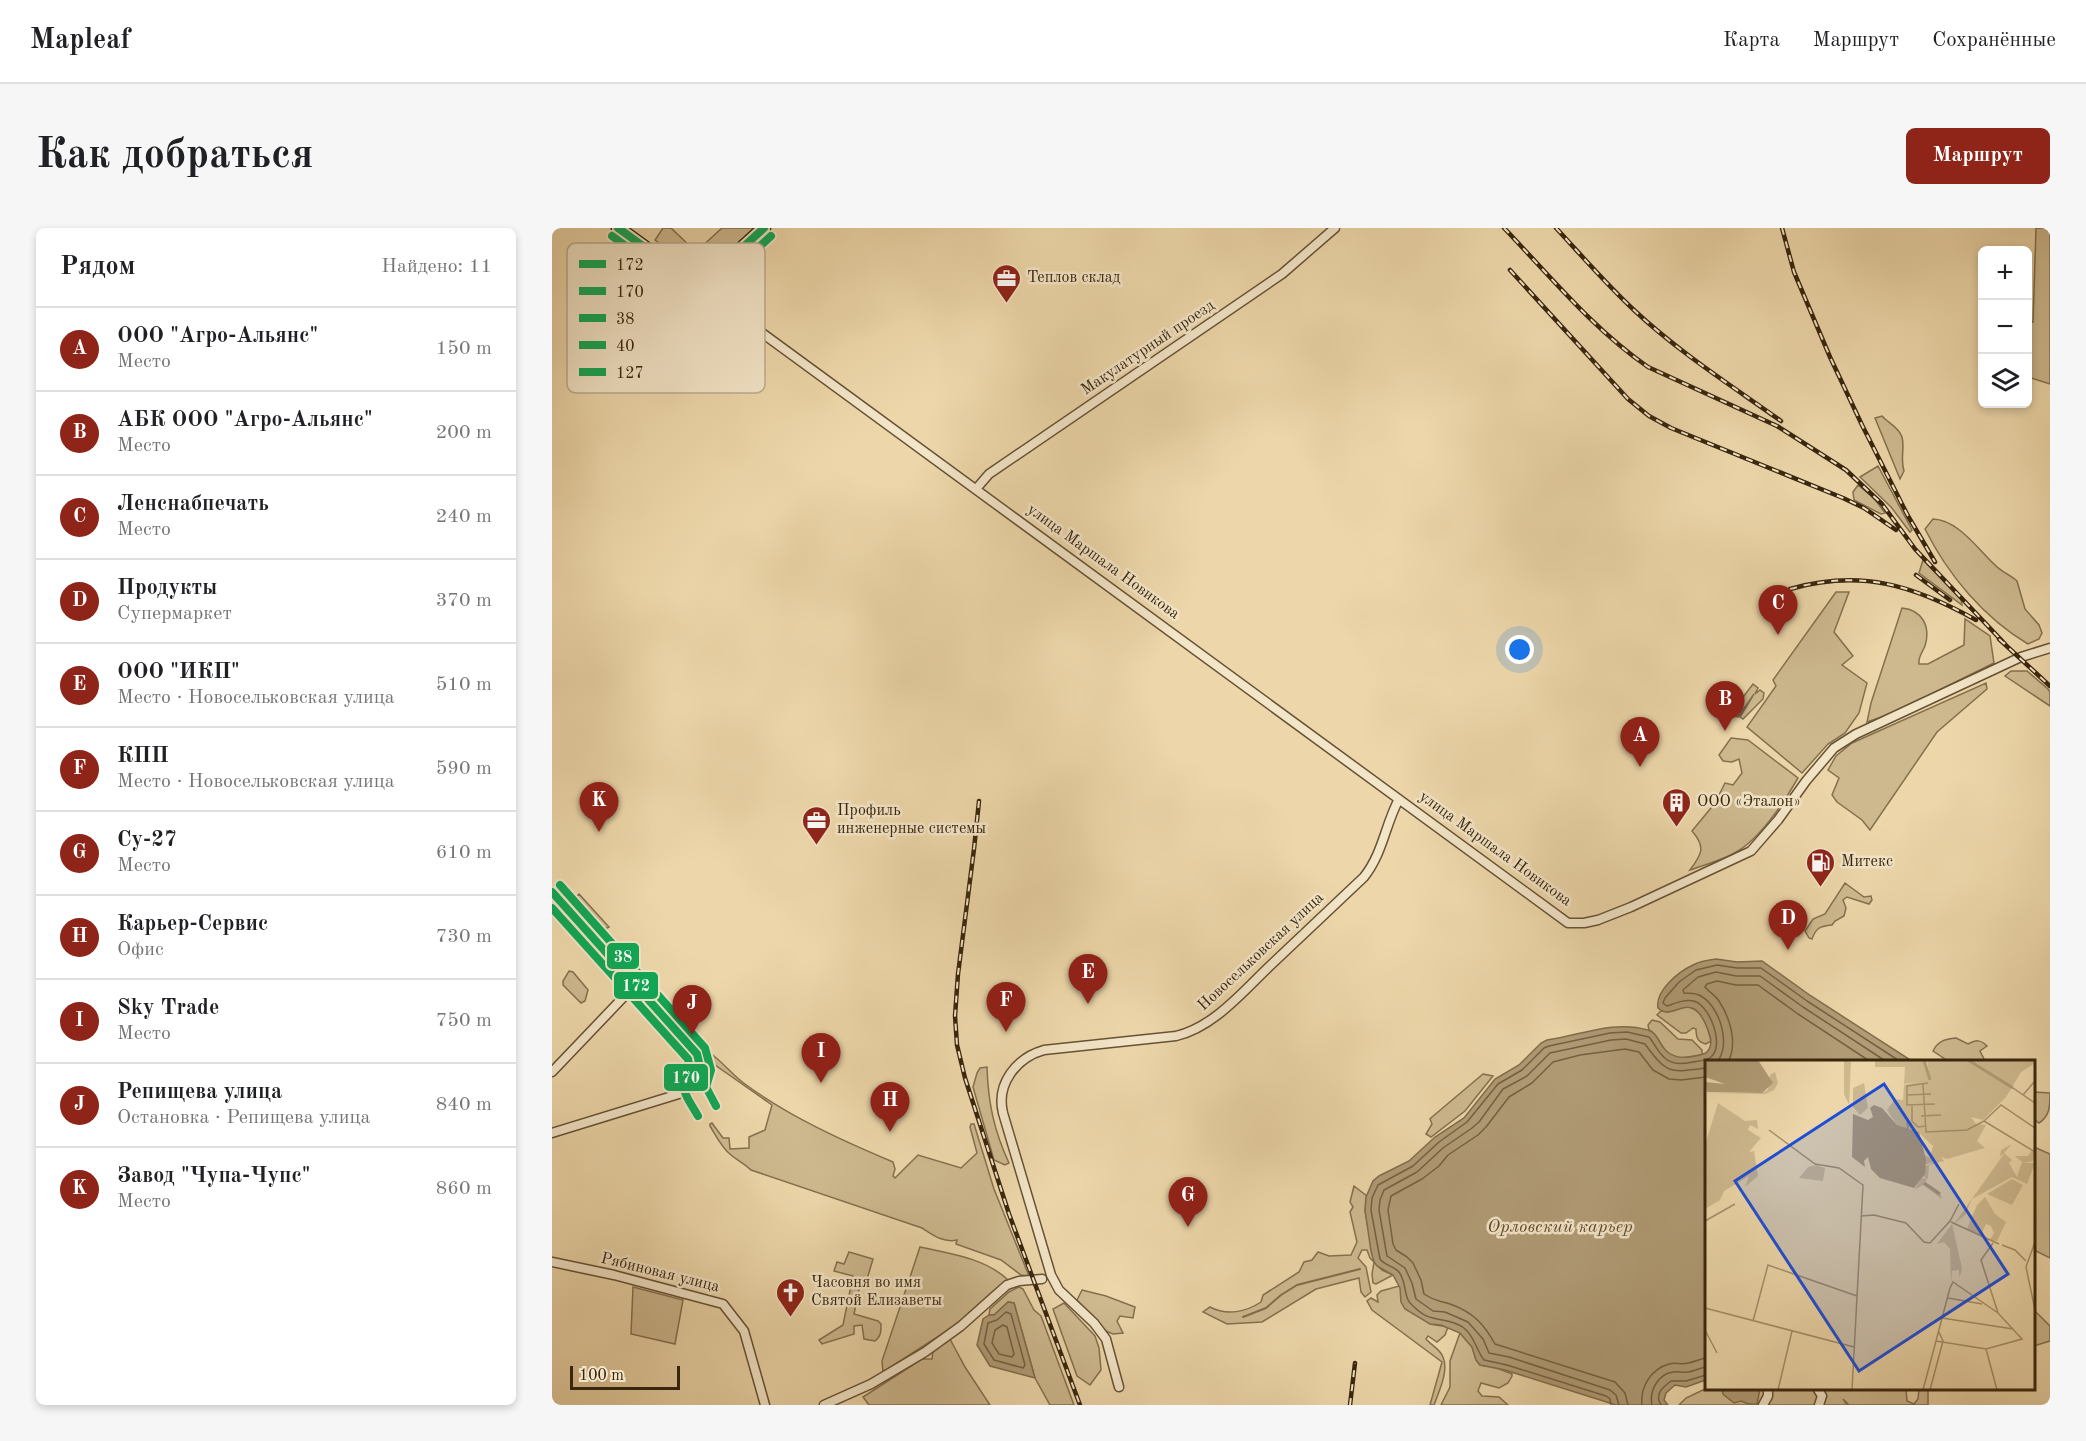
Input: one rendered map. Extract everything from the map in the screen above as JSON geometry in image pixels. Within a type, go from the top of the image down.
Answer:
[{"type":"street","name":"улица Маршала Новикова","points":[[618,228],[639,243]]},
{"type":"street","points":[[748,243],[764,228]]},
{"type":"street","name":"Макулатурный проезд","points":[[976,489],[989,474],[1282,274],[1335,228]]},
{"type":"street","name":"улица Маршала Новикова","points":[[765,335],[1568,923],[1598,920],[1631,908],[1751,851],[1834,748],[1856,734],[2031,652],[2050,648]]},
{"type":"street","name":"Новосельковская улица","points":[[1119,1386],[1106,1339],[1094,1323],[1059,1290],[1051,1275],[1003,1113],[1000,1095],[1003,1087],[1014,1069],[1032,1053],[1176,1036],[1204,1024],[1364,877],[1381,851],[1399,799]]},
{"type":"street","points":[[552,892],[697,1054],[702,1072],[694,1086],[682,1093],[552,1133]]},
{"type":"street","points":[[552,1072],[636,985]]},
{"type":"street","name":"Рябиновая улица","points":[[552,1262],[614,1275],[723,1304],[744,1331],[765,1405]]},
{"type":"street","points":[[824,1405],[871,1384],[925,1352],[953,1333],[1007,1285],[1019,1281],[1042,1279]]},
{"type":"street","points":[[1763,1405],[1768,1396],[1768,1390]]},
{"type":"street","points":[[1818,1390],[1822,1396],[1819,1405]]},
{"type":"shaded area","points":[[663,228],[671,228],[687,243],[659,243],[655,240]]},
{"type":"shaded area","points":[[722,228],[754,228],[738,243],[706,243]]},
{"type":"shaded area","points":[[2036,228],[2050,228],[2050,384],[2032,378]]},
{"type":"shaded area","points":[[1882,416],[1896,428],[1902,437],[1904,471],[1900,479],[1875,418]]},
{"type":"shaded area","points":[[1878,466],[1912,530],[1910,532],[1891,507],[1860,477]]},
{"type":"shaded area","points":[[1858,485],[1873,497],[1885,513],[1881,514],[1854,500],[1853,492]]},
{"type":"shaded area","points":[[1933,519],[1959,529],[1996,566],[2017,581],[2025,609],[2039,625],[2042,633],[2039,639],[2028,644],[1997,622],[1969,594],[1945,563],[1925,529]]},
{"type":"shaded area","points":[[1923,560],[1961,599],[1962,605],[1919,573]]},
{"type":"shaded area","points":[[1836,592],[1849,592],[1834,632],[1853,656],[1842,665],[1867,683],[1859,713],[1845,733],[1828,744],[1802,773],[1747,727],[1776,686],[1773,680]]},
{"type":"shaded area","points":[[1902,608],[1915,612],[1926,626],[1927,639],[1919,664],[1928,664],[1964,645],[1965,619],[1990,636],[1994,663],[1893,713],[1867,722],[1871,703]]},
{"type":"shaded area","points":[[2011,671],[2027,671],[2048,689],[2050,706],[2005,676]]},
{"type":"shaded area","points":[[1986,683],[1987,689],[1937,732],[1870,830],[1862,820],[1837,802],[1832,795],[1839,778],[1828,770],[1836,756],[1852,743]]},
{"type":"shaded area","points":[[1753,684],[1758,688],[1755,694],[1760,690],[1764,693],[1763,699],[1743,719],[1740,717],[1754,694],[1738,717],[1734,715],[1734,709]]},
{"type":"shaded area","points":[[1731,738],[1748,740],[1798,778],[1772,818],[1747,845],[1727,857],[1690,870],[1701,850],[1692,831],[1715,803],[1725,783],[1733,785],[1742,773],[1739,759],[1732,762],[1723,761],[1719,755]]},
{"type":"shaded area","points":[[1845,883],[1864,897],[1871,896],[1872,900],[1869,904],[1847,897],[1843,900],[1846,908],[1844,916],[1832,925],[1819,928],[1812,939],[1809,938],[1805,931],[1813,919],[1825,914]]},
{"type":"shaded area","points":[[579,894],[609,927],[593,928],[571,906]]},
{"type":"shaded area","points":[[569,971],[573,972],[588,990],[585,1001],[581,1003],[563,985]]},
{"type":"shaded area","points":[[643,976],[648,978],[678,1012],[682,1024],[641,981]]},
{"type":"shaded area","points":[[1683,1006],[1700,1013],[1706,1023],[1711,1041],[1706,1044],[1699,1041],[1696,1029],[1693,1028],[1686,1033],[1681,1033],[1657,1015],[1661,1011],[1668,1012]]},
{"type":"shaded area","points":[[1652,1020],[1660,1022],[1678,1039],[1692,1040],[1702,1050],[1702,1055],[1680,1058],[1672,1056],[1649,1030],[1648,1025]]},
{"type":"shaded area","points":[[1956,1038],[1968,1044],[1982,1042],[1987,1046],[1980,1051],[1984,1060],[1946,1060],[1933,1051],[1942,1041]]},
{"type":"shaded area","points":[[710,1053],[740,1080],[780,1107],[835,1136],[893,1162],[895,1178],[918,1155],[961,1168],[977,1153],[970,1127],[974,1124],[994,1189],[1029,1276],[1021,1275],[1001,1260],[956,1244],[957,1240],[952,1241],[934,1236],[922,1228],[751,1170],[725,1149],[710,1124],[712,1123],[723,1138],[729,1138],[730,1149],[749,1148],[749,1137],[765,1130],[772,1105],[708,1060]]},
{"type":"shaded area","points":[[987,1067],[993,1116],[1009,1163],[1005,1165],[994,1160],[973,1087],[980,1068]]},
{"type":"shaded area","points":[[1483,1074],[1493,1076],[1465,1111],[1431,1137],[1426,1134],[1432,1124],[1430,1119]]},
{"type":"shaded area","points":[[2035,1092],[2050,1093],[2047,1114],[2039,1123],[2035,1120]]},
{"type":"shaded area","points":[[2035,1147],[2050,1154],[2050,1258],[2035,1250]]},
{"type":"shaded area","points":[[1354,1186],[1367,1196],[1365,1210],[1374,1262],[1367,1250],[1362,1250],[1358,1258],[1366,1267],[1371,1292],[1365,1297],[1361,1292],[1359,1278],[1316,1289],[1262,1322],[1227,1324],[1203,1312],[1210,1307],[1230,1312],[1243,1310],[1261,1302],[1263,1295],[1299,1272],[1304,1262],[1312,1260],[1318,1252],[1329,1256],[1351,1255],[1357,1242],[1350,1212],[1353,1207],[1350,1202]]},
{"type":"shaded area","points":[[920,1247],[978,1262],[1008,1280],[953,1327],[883,1372],[882,1361]]},
{"type":"shaded area","points":[[849,1252],[873,1259],[865,1286],[860,1285],[854,1314],[878,1321],[881,1324],[880,1334],[875,1341],[864,1339],[862,1325],[854,1326],[854,1334],[822,1344],[819,1340],[843,1325],[853,1276],[834,1271],[837,1262],[844,1264]]},
{"type":"shaded area","points":[[1374,1262],[1382,1270],[1393,1275],[1376,1284],[1373,1283]]},
{"type":"shaded area","points":[[1399,1286],[1430,1324],[1448,1327],[1445,1335],[1437,1342],[1428,1336],[1426,1339],[1440,1352],[1445,1363],[1443,1381],[1434,1405],[1430,1405],[1442,1362],[1372,1310],[1367,1301],[1371,1298],[1378,1302],[1377,1295],[1381,1291]]},
{"type":"shaded area","points":[[633,1287],[683,1300],[675,1344],[631,1334]]},
{"type":"shaded area","points":[[1019,1287],[1023,1289],[1034,1310],[1041,1316],[1074,1405],[1050,1405],[1035,1378],[1014,1303],[1008,1302],[994,1315],[989,1315],[990,1309],[1009,1292]]},
{"type":"shaded area","points":[[1082,1290],[1135,1307],[1133,1318],[1120,1316],[1117,1321],[1123,1333],[1113,1334],[1106,1331],[1077,1300]]},
{"type":"shaded area","points":[[1064,1303],[1095,1336],[1099,1348],[1101,1370],[1090,1385],[1077,1376],[1053,1309]]},
{"type":"shaded area","points":[[2035,1311],[2050,1326],[2050,1341],[2035,1346]]},
{"type":"shaded area","points":[[1460,1333],[1472,1347],[1480,1365],[1494,1367],[1512,1374],[1508,1383],[1499,1388],[1481,1383],[1478,1391],[1482,1396],[1499,1397],[1508,1405],[1441,1405],[1450,1387],[1450,1361]]},
{"type":"shaded area","points":[[950,1339],[990,1405],[869,1405],[863,1397],[922,1359],[932,1359],[933,1351]]},
{"type":"shaded area","points":[[1705,1389],[1906,1390],[1907,1401],[1914,1404],[1918,1399],[1919,1390],[1928,1390],[1928,1405],[1849,1405],[1843,1399],[1847,1405],[1679,1405],[1686,1398]]},
{"type":"water","name":"Орловский карьер","points":[[1707,960],[1762,961],[1811,996],[1910,1060],[1705,1060],[1705,1380],[1686,1387],[1675,1385],[1666,1393],[1664,1400],[1668,1405],[1616,1405],[1505,1370],[1480,1365],[1472,1347],[1460,1333],[1441,1325],[1430,1324],[1405,1309],[1401,1302],[1400,1288],[1393,1275],[1374,1262],[1365,1210],[1366,1197],[1373,1181],[1409,1161],[1435,1137],[1464,1118],[1495,1079],[1519,1065],[1547,1040],[1610,1027],[1635,1027],[1652,1032],[1665,1050],[1675,1056],[1693,1057],[1706,1053],[1711,1039],[1704,1020],[1697,1011],[1684,1008],[1664,1012],[1658,1008],[1658,1002],[1664,989],[1681,972]]},
{"type":"water","points":[[1008,1302],[1014,1303],[1035,1378],[990,1366],[977,1345],[983,1319],[994,1315]]},
{"type":"water","points":[[1722,1390],[1760,1390],[1757,1404],[1741,1401],[1734,1403],[1723,1394]]},
{"type":"waterway","points":[[1243,1317],[1266,1308],[1297,1285],[1360,1269]]},
{"type":"railway","points":[[1504,228],[1590,319],[1648,367],[1777,426],[1846,470],[1882,504],[1915,549],[2005,644]]},
{"type":"railway","points":[[1556,228],[1614,291],[1652,326],[1706,369],[1781,421]]},
{"type":"railway","points":[[1782,228],[1794,272],[1830,357],[1908,516],[1935,562]]},
{"type":"railway","points":[[1510,270],[1628,399],[1649,416],[1671,428],[1843,498],[1864,508],[1896,530]]},
{"type":"railway","points":[[1916,575],[1950,600]]},
{"type":"railway","points":[[1790,589],[1840,580],[1886,584],[1930,598],[1976,620]]},
{"type":"railway","points":[[1999,639],[2050,686]]},
{"type":"railway","points":[[979,801],[958,974],[955,1016],[957,1045],[965,1078],[1009,1214],[1080,1405]]},
{"type":"railway","points":[[1350,1405],[1355,1363]]},
{"type":"transit line","name":"40","points":[[618,228],[639,243]]},
{"type":"transit line","name":"40","points":[[748,243],[764,228]]},
{"type":"transit line","name":"127","points":[[612,236],[622,243]]},
{"type":"transit line","name":"127","points":[[763,243],[771,236]]},
{"type":"transit line","name":"38","points":[[560,885],[705,1048],[711,1070],[706,1087],[716,1106]]},
{"type":"transit line","name":"172","points":[[552,892],[697,1054],[701,1071],[694,1086]]},
{"type":"transit line","name":"170","points":[[552,908],[688,1059],[689,1070],[684,1087],[698,1116]]},
{"type":"place","name":"Теплов склад","points":[[1006,304]]},
{"type":"place","name":"Ленснабпечать","points":[[1778,635]]},
{"type":"place","name":"АБК ООО \"Агро-Альянс\"","points":[[1725,731]]},
{"type":"place","name":"ООО \"Агро-Альянс\"","points":[[1640,767]]},
{"type":"place","name":"ООО «Эталон»","points":[[1676,828]]},
{"type":"place","name":"Завод \"Чупа-Чупс\"","points":[[599,832]]},
{"type":"place","name":"Профиль инженерные системы","points":[[816,846]]},
{"type":"place","name":"Митекс","points":[[1820,888]]},
{"type":"place","name":"Продукты","points":[[1788,950]]},
{"type":"place","name":"ООО \"ИКП\"","points":[[1088,1004]]},
{"type":"place","name":"КПП","points":[[1006,1032]]},
{"type":"place","name":"Репищева улица","points":[[692,1035]]},
{"type":"place","name":"Sky Trade","points":[[821,1083]]},
{"type":"place","name":"Карьер-Сервис","points":[[890,1132]]},
{"type":"place","name":"Су-27","points":[[1188,1227]]},
{"type":"place","name":"Часовня во имя Святой Елизаветы","points":[[790,1318]]}]
